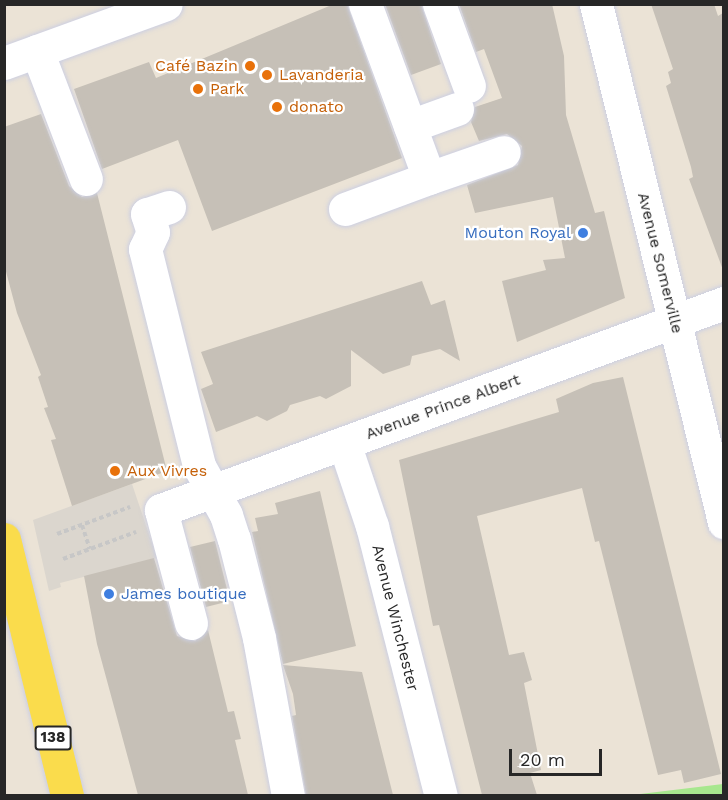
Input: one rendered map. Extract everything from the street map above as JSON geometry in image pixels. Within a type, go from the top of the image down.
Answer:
[{"type":"main road","name":"138","points":[[4,539],[8,572],[68,795]]},
{"type":"street","points":[[4,63],[166,4]]},
{"type":"street","points":[[365,4],[429,178]]},
{"type":"street","points":[[410,126],[463,97],[439,4]]},
{"type":"street","name":"Avenue Somerville","points":[[596,4],[723,522]]},
{"type":"street","points":[[38,51],[86,179]]},
{"type":"street","points":[[345,209],[504,152]]},
{"type":"street","points":[[169,207],[147,214],[153,232],[146,249],[199,466],[231,530],[259,638],[288,795]]},
{"type":"street","name":"Avenue Prince Albert","points":[[149,514],[723,303]]},
{"type":"street","name":"Avenue Winchester","points":[[344,443],[372,526],[441,795]]},
{"type":"street","points":[[149,514],[191,623]]},
{"type":"path","points":[[57,534],[82,525],[149,514]]},
{"type":"path","points":[[63,559],[90,549],[149,514]]},
{"type":"path","points":[[82,525],[90,549]]},
{"type":"green space","points":[[723,784],[723,795],[632,795]]},
{"type":"shaded area","points":[[132,484],[157,558],[60,583],[61,587],[49,591],[33,520]]},
{"type":"building","name":"donato","points":[[334,4],[347,4],[402,158],[212,231],[178,140],[102,169],[74,89],[149,62],[156,78]]},
{"type":"building","points":[[385,4],[421,4],[441,64],[411,75]]},
{"type":"building","points":[[459,4],[552,4],[564,56],[566,115],[595,213],[604,211],[625,298],[517,342],[502,281],[546,270],[543,260],[565,258],[553,197],[475,213],[467,185],[518,165],[522,146],[507,134],[479,141],[471,122],[475,107],[502,98],[484,49],[476,52]]},
{"type":"building","points":[[651,4],[714,4],[718,16],[723,13],[723,270],[689,179],[693,177],[691,167],[666,86],[671,83],[668,72],[673,69]]},
{"type":"building","points":[[41,114],[69,186],[82,197],[97,193],[167,471],[72,506],[51,440],[56,439],[44,408],[48,407],[38,377],[41,375],[17,313],[4,264],[4,127]]},
{"type":"building","points":[[422,281],[431,305],[445,300],[460,361],[440,349],[412,356],[410,365],[383,374],[351,350],[351,386],[326,399],[320,396],[290,405],[287,411],[267,421],[257,416],[216,432],[201,389],[213,384],[201,352]]},
{"type":"building","points":[[623,377],[721,774],[684,783],[681,770],[658,775],[599,541],[595,542],[582,488],[477,516],[509,655],[524,652],[532,680],[524,683],[541,770],[530,773],[537,795],[482,795],[439,625],[433,626],[399,460],[559,412],[556,399],[593,383]]},
{"type":"building","points":[[320,491],[356,646],[283,664],[252,532],[258,531],[255,518],[278,514],[275,503]]},
{"type":"building","points":[[215,541],[230,601],[206,607],[190,547]]},
{"type":"building","points":[[154,558],[177,636],[195,641],[208,630],[228,712],[234,711],[241,739],[235,740],[248,795],[138,795],[97,644],[84,576]]},
{"type":"building","points":[[283,665],[362,672],[393,795],[306,795],[292,716],[296,715],[293,694]]},
{"type":"place","name":"Café Bazin","points":[[250,66]]},
{"type":"place","name":"Lavanderia","points":[[267,75]]},
{"type":"place","name":"Park","points":[[198,89]]},
{"type":"place","name":"donato","points":[[277,107]]},
{"type":"place","name":"Mouton Royal","points":[[583,233]]},
{"type":"place","name":"Aux Vivres","points":[[115,471]]},
{"type":"place","name":"James boutique","points":[[109,594]]}]
